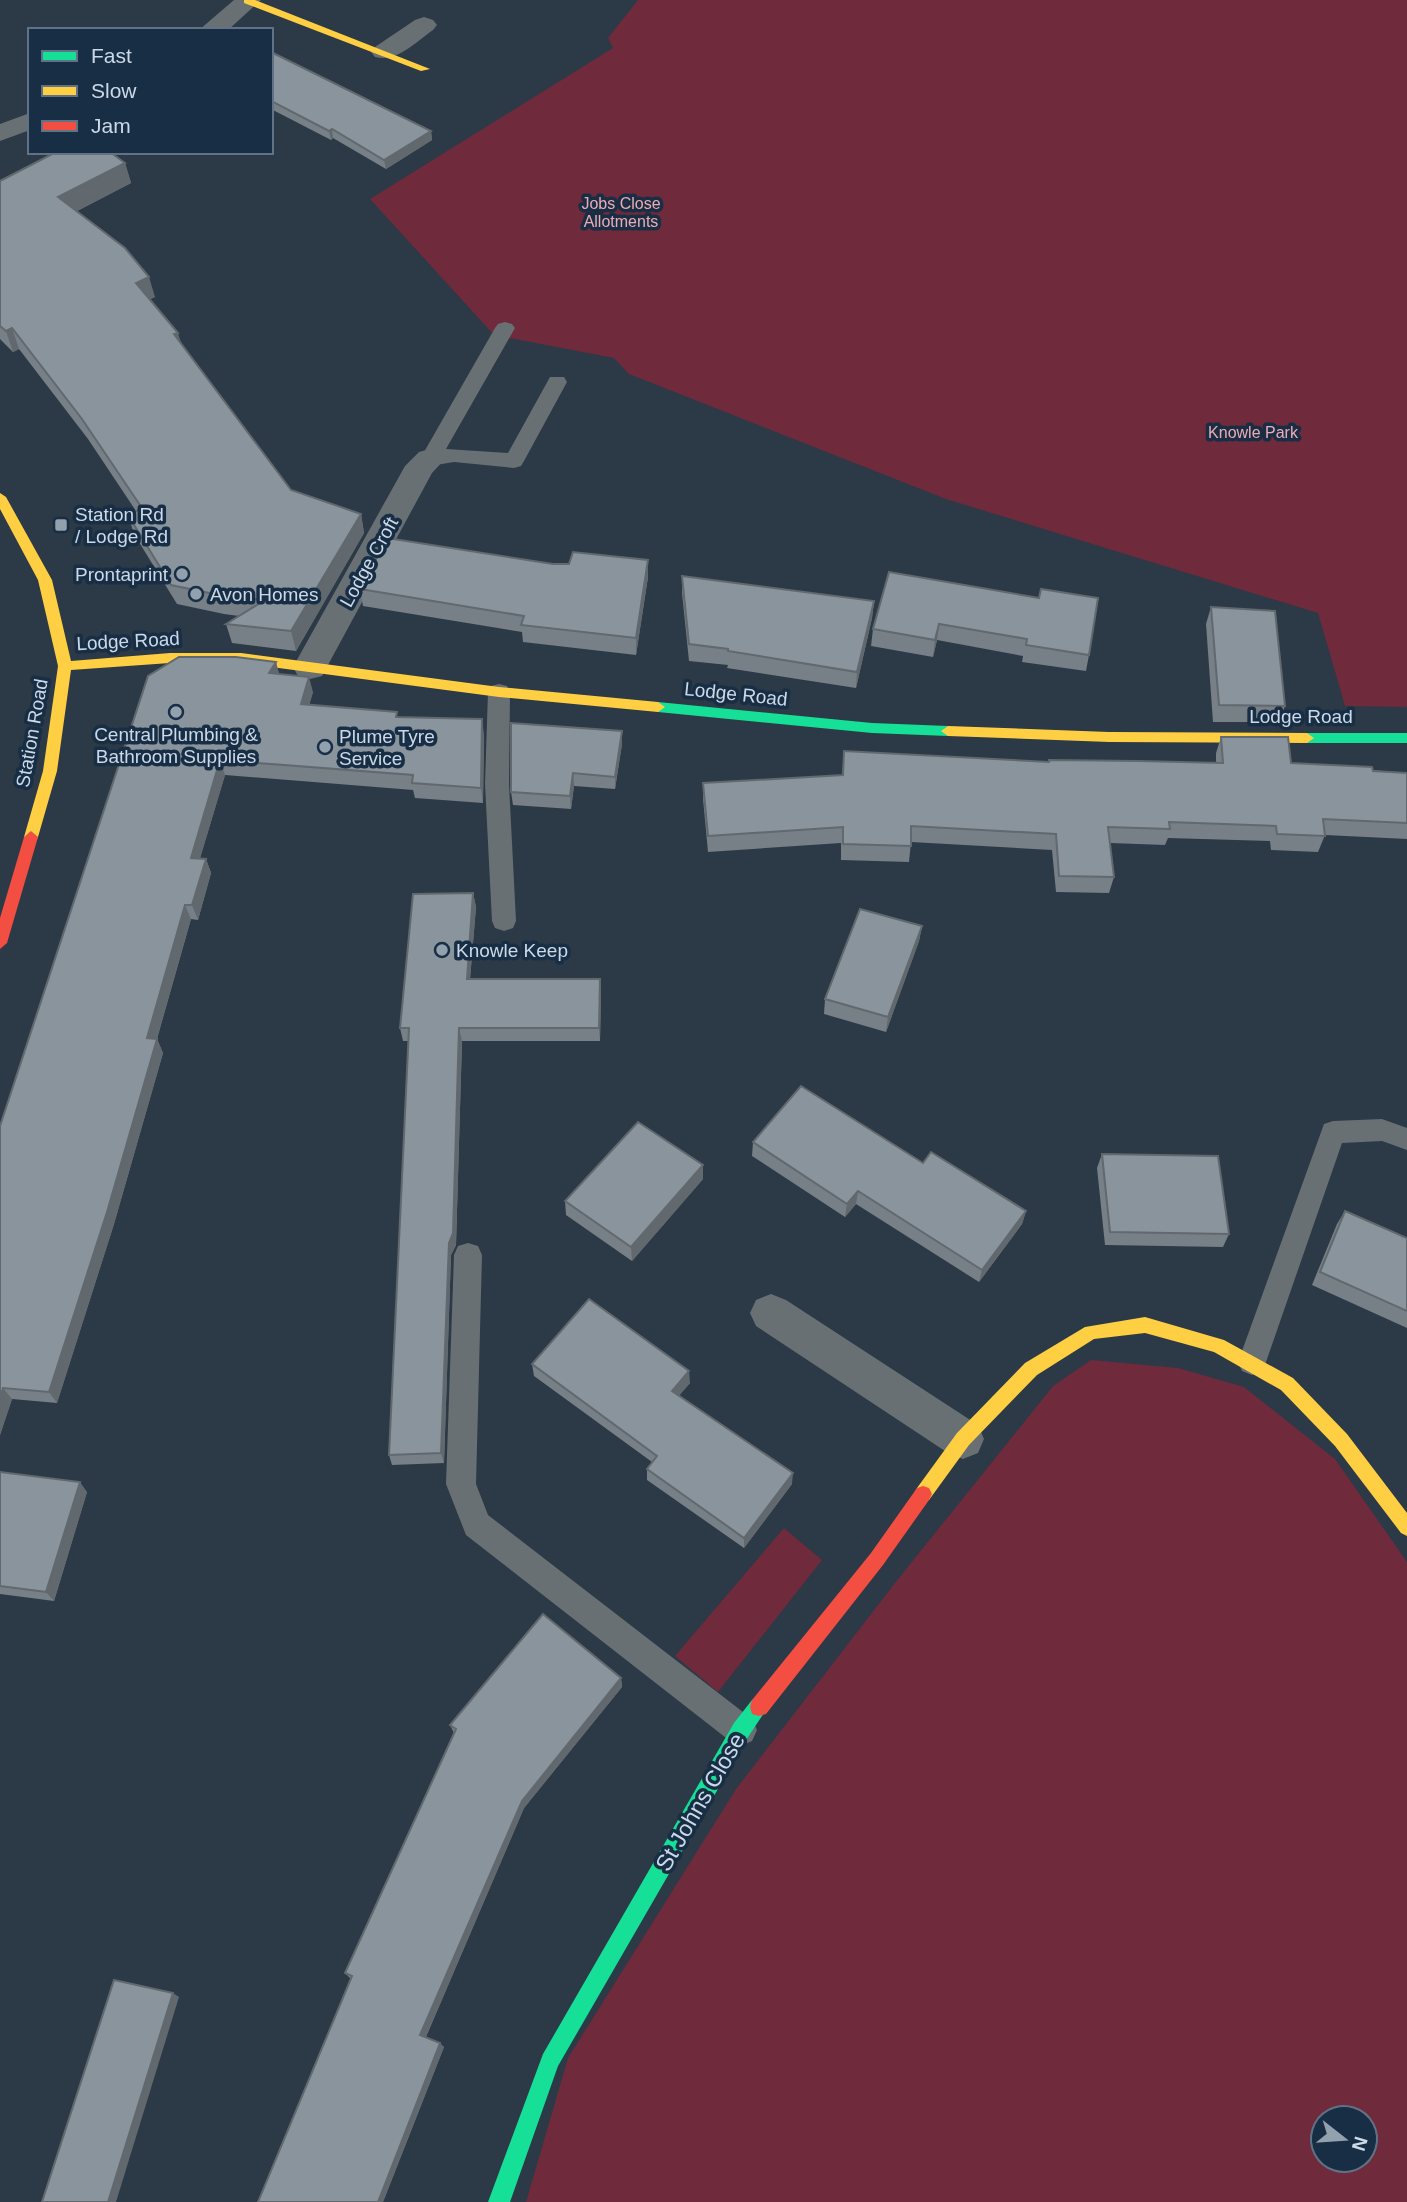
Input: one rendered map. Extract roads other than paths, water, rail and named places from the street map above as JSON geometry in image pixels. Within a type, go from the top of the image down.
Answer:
[{"type":"street","points":[[214,28],[248,1],[425,69]]},
{"type":"street","points":[[384,52],[424,25]]},
{"type":"street","points":[[0,133],[28,122]]},
{"type":"street","name":"Lodge Croft","points":[[310,667],[420,466],[430,459]]},
{"type":"street","name":"Station Road","points":[[0,497],[45,580],[65,666],[50,771],[0,943]]},
{"type":"street","name":"Lodge Road","points":[[65,666],[170,659],[241,658],[499,692],[872,728],[1110,737],[1407,738]]},
{"type":"street","points":[[771,1313],[962,1439]]},
{"type":"street","name":"St Johns Close","points":[[499,2202],[550,2060],[741,1730],[877,1559],[962,1439],[1031,1369],[1091,1332],[1145,1325],[1218,1345],[1287,1384],[1341,1440],[1407,1527]]},
{"type":"lane","points":[[430,459],[505,328]]},
{"type":"lane","points":[[430,459],[454,455],[514,461],[557,382]]},
{"type":"lane","points":[[499,692],[497,785],[504,921]]},
{"type":"lane","points":[[1252,1362],[1333,1132],[1382,1130],[1407,1139]]},
{"type":"lane","points":[[468,1255],[461,1484],[477,1525],[741,1730]]},
{"type":"place","name":"Station Rd / Lodge Rd","points":[[61,525]]},
{"type":"place","name":"Prontaprint","points":[[182,574]]},
{"type":"place","name":"Avon Homes","points":[[196,594]]},
{"type":"place","name":"Central Plumbing & Bathroom Supplies","points":[[176,712]]},
{"type":"place","name":"Plume Tyre Service","points":[[325,747]]},
{"type":"place","name":"Knowle Keep","points":[[442,950]]},
{"type":"park label","name":"Jobs Close Allotments","points":[[621,212]]},
{"type":"park label","name":"Knowle Park","points":[[1253,432]]}]
